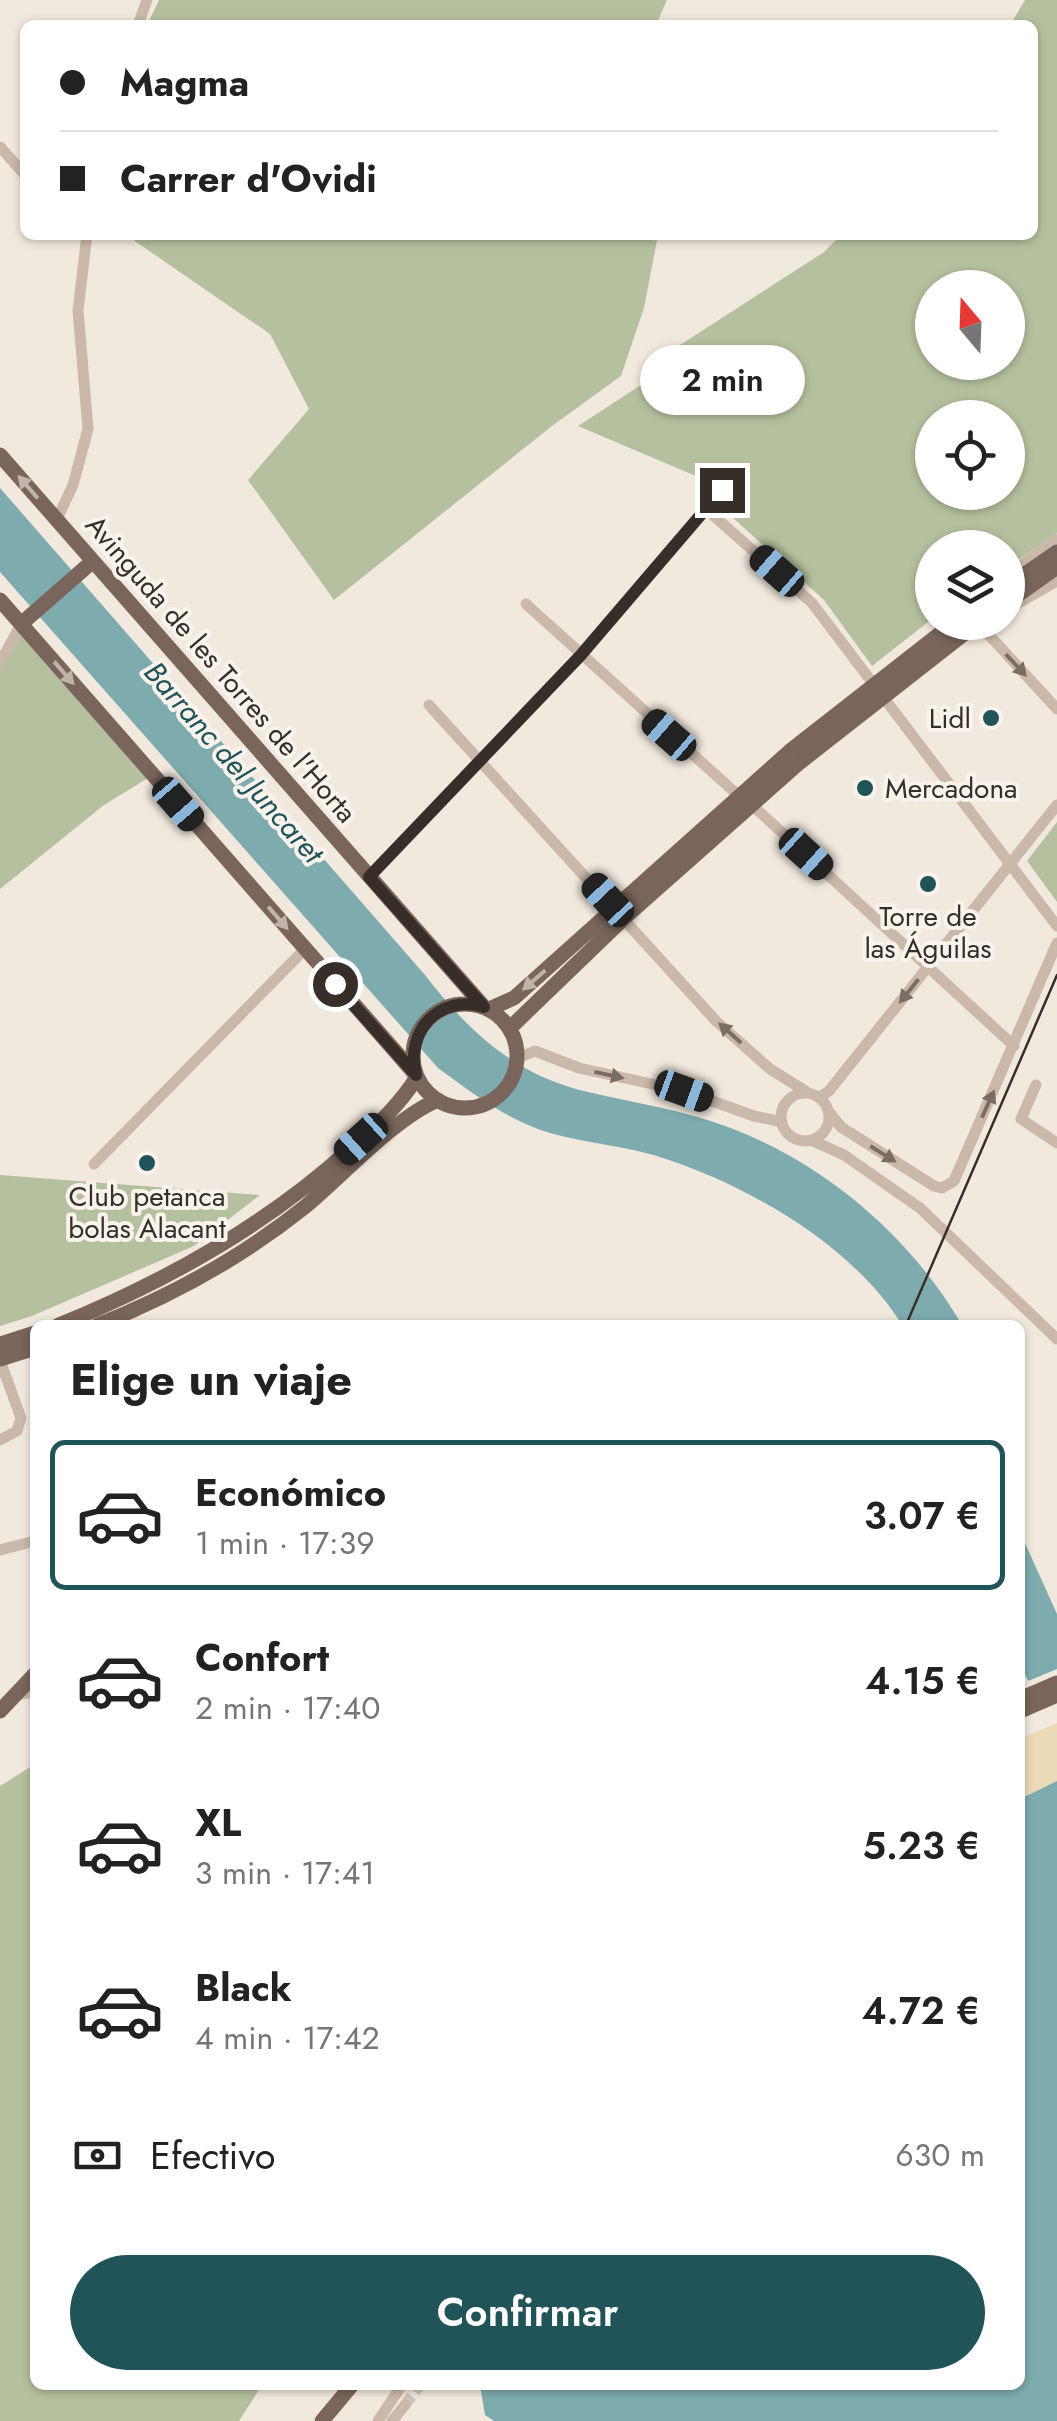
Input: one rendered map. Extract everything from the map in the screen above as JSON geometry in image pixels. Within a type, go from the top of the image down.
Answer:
[{"type":"main road","name":"Avinguda de les Torres de l'Horta","points":[[0,455],[486,1008]]},
{"type":"main road","points":[[1025,574],[1057,552]]},
{"type":"main road","points":[[27,618],[93,561]]},
{"type":"main road","points":[[1025,592],[1057,567]]},
{"type":"main road","points":[[0,600],[27,618],[305,949],[438,1100],[462,1108],[479,1106],[508,1086],[518,1058],[510,1028],[486,1008]]},
{"type":"main road","points":[[70,1320],[171,1276],[292,1198],[401,1103],[417,1076],[413,1052],[417,1034],[429,1018],[456,1004],[486,1008],[514,998],[619,914],[745,800],[935,640]]},
{"type":"main road","points":[[878,690],[954,640]]},
{"type":"main road","points":[[510,1028],[619,914]]},
{"type":"main road","points":[[109,1320],[177,1289],[241,1251],[301,1210],[411,1114],[438,1100]]},
{"type":"main road","points":[[0,1344],[30,1335]]},
{"type":"main road","points":[[0,1360],[30,1350]]},
{"type":"main road","points":[[0,1710],[30,1679]]},
{"type":"main road","points":[[1027,1702],[1057,1682]]},
{"type":"main road","points":[[1027,1702],[1057,1695]]},
{"type":"main road","points":[[322,2421],[348,2390]]},
{"type":"main road","points":[[336,2421],[362,2390]]},
{"type":"street","points":[[0,147],[20,169]]},
{"type":"street","points":[[57,520],[88,429],[78,310],[84,240]]},
{"type":"street","points":[[369,877],[580,656],[722,490]]},
{"type":"street","points":[[706,509],[812,603],[1057,926]]},
{"type":"street","points":[[1025,562],[1057,538]]},
{"type":"street","points":[[1025,597],[1057,581]]},
{"type":"street","points":[[526,604],[1014,1046]]},
{"type":"street","points":[[0,663],[27,618]]},
{"type":"street","points":[[994,640],[1057,709]]},
{"type":"street","points":[[429,705],[716,1021],[770,1069],[820,1097],[841,1127],[934,1186],[942,1188],[954,1181],[1057,943]]},
{"type":"street","points":[[820,1097],[829,1091],[1057,805]]},
{"type":"street","points":[[94,1164],[305,949]]},
{"type":"street","points":[[518,1058],[535,1051],[579,1068],[684,1091],[782,1122]]},
{"type":"street","points":[[1036,1085],[1021,1119],[1057,1142]]},
{"type":"street","points":[[807,1092],[785,1102],[782,1122],[791,1137],[811,1140],[844,1155],[920,1208],[1055,1334]]},
{"type":"street","points":[[811,1140],[827,1128],[830,1113]]},
{"type":"street","points":[[827,1128],[844,1155]]},
{"type":"street","points":[[0,1360],[22,1418],[17,1432],[0,1440]]},
{"type":"street","points":[[0,1550],[30,1541]]},
{"type":"street","points":[[14,1695],[30,1693]]},
{"type":"street","points":[[378,2421],[399,2390]]},
{"type":"street","points":[[392,2421],[405,2404]]},
{"type":"green space","points":[[159,0],[667,0],[658,20],[149,20]]},
{"type":"green space","points":[[1025,0],[1057,0],[1057,533],[1025,555],[1025,530],[915,530],[915,632],[872,666],[824,600],[722,508],[721,502],[731,491],[578,426],[647,381],[660,358],[824,252],[836,240],[1038,240],[1038,20],[1013,20]]},
{"type":"green space","points":[[133,240],[657,240],[644,308],[621,376],[552,426],[334,600],[248,480],[309,409],[270,334]]},
{"type":"green space","points":[[21,624],[153,775],[104,805],[0,889],[0,656]]},
{"type":"green space","points":[[1057,822],[1057,902],[1027,861]]},
{"type":"green space","points":[[0,1175],[260,1195],[194,1246],[0,1326]]},
{"type":"green space","points":[[30,1767],[30,2390],[259,2390],[239,2421],[0,2421],[0,1786]]},
{"type":"sand","points":[[1057,1723],[1057,1781],[1025,1797],[1025,1737]]},
{"type":"water","name":"Barranc del Juncaret","points":[[0,488],[477,1033],[538,1075],[588,1092],[711,1121],[799,1161],[862,1206],[891,1233],[941,1292],[959,1320],[898,1320],[858,1271],[800,1224],[768,1204],[669,1160],[535,1128],[491,1105],[438,1068],[0,572]]},
{"type":"water","points":[[1025,1543],[1057,1614],[1057,1669],[1028,1681]]},
{"type":"water","points":[[1057,1781],[1057,2421],[494,2421],[485,2415],[481,2390],[1025,2390],[1025,1797]]},
{"type":"tunnel","points":[[405,2405],[416,2390]]},
{"type":"tram line","points":[[908,1320],[1057,975]]},
{"type":"place","name":"Lidl","points":[[991,718]]},
{"type":"place","name":"Mercadona","points":[[865,788]]},
{"type":"place","name":"Torre de las Águilas","points":[[928,884]]},
{"type":"place","name":"Club petanca bolas Alacant","points":[[147,1163]]},
{"type":"route","points":[[335,984],[416,1075],[414,1044],[429,1018],[456,1004],[484,1007],[369,877],[580,656],[722,490]]}]
